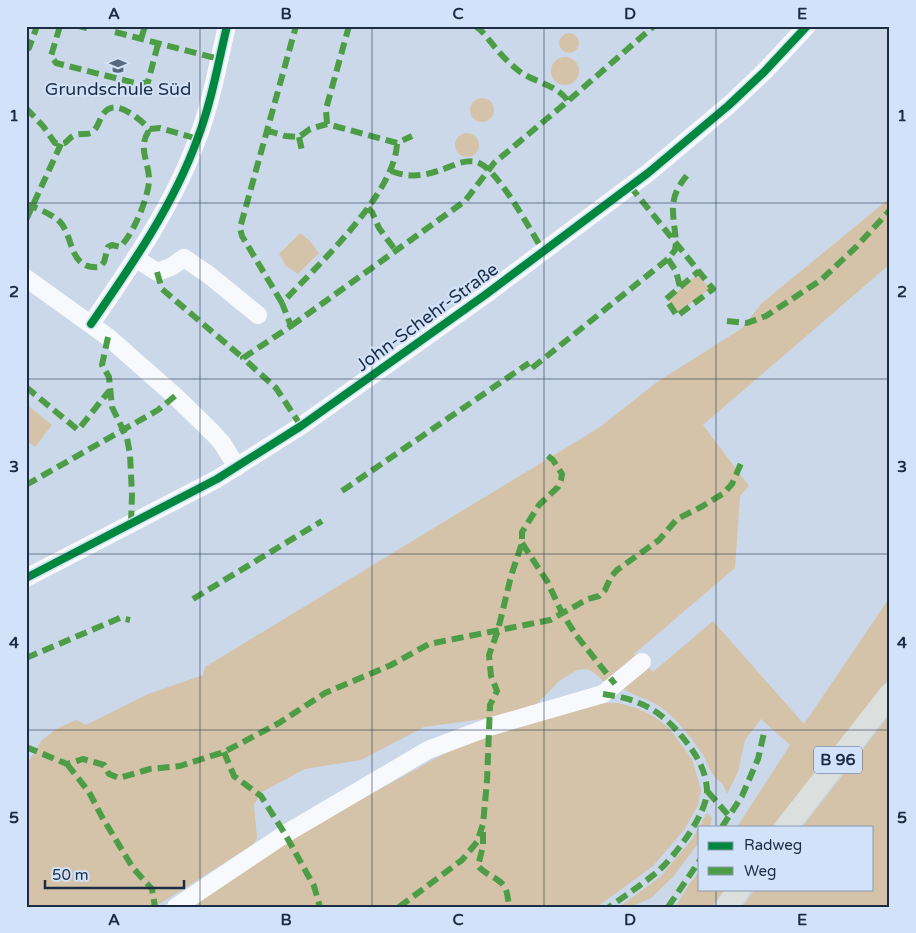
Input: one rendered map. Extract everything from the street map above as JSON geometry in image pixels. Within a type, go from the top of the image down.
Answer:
[{"type":"main road","name":"B 96","points":[[787,826],[890,694]]},
{"type":"main road","points":[[726,907],[739,890]]},
{"type":"street","points":[[91,324],[135,258],[173,195],[198,139],[227,26]]},
{"type":"street","name":"John-Schehr-Straße","points":[[26,578],[217,479],[301,426],[484,295],[642,177],[729,105],[764,72],[807,26]]},
{"type":"street","points":[[135,258],[157,272],[171,267],[184,258],[209,275],[258,315]]},
{"type":"street","points":[[26,278],[91,324],[181,402],[222,443],[238,467]]},
{"type":"street","points":[[176,907],[285,834],[428,750],[489,727],[603,694],[642,662]]},
{"type":"shaded area","points":[[569,33],[576,36],[579,43],[576,50],[569,53],[562,50],[559,43],[562,36]]},
{"type":"shaded area","points":[[565,57],[575,61],[579,71],[575,81],[565,85],[555,81],[551,71],[555,61]]},
{"type":"shaded area","points":[[482,98],[491,101],[494,110],[491,119],[482,122],[473,119],[470,110],[473,101]]},
{"type":"shaded area","points":[[467,133],[476,136],[479,145],[476,154],[467,157],[458,154],[455,145],[458,136]]},
{"type":"shaded area","points":[[890,198],[890,264],[703,425],[749,486],[740,496],[735,568],[634,654],[639,659],[609,681],[603,681],[587,669],[577,670],[559,681],[534,707],[498,717],[424,727],[361,760],[305,769],[262,792],[254,805],[257,838],[254,844],[152,907],[26,907],[26,766],[41,741],[56,729],[76,720],[86,725],[148,694],[203,675],[205,667],[600,427],[657,382],[741,329],[762,303]]},
{"type":"shaded area","points":[[300,233],[310,241],[319,253],[298,274],[286,266],[279,254]]},
{"type":"shaded area","points":[[698,274],[710,289],[677,313],[668,299]]},
{"type":"shaded area","points":[[26,404],[52,425],[35,447],[26,440]]},
{"type":"shaded area","points":[[890,597],[890,677],[773,826],[738,826],[790,745],[761,719],[745,740],[738,772],[727,794],[723,785],[712,774],[704,757],[672,716],[659,706],[621,687],[645,664],[653,672],[713,621],[804,724]]},
{"type":"shaded area","points":[[599,703],[619,703],[639,709],[655,717],[669,728],[692,759],[701,790],[698,805],[684,830],[653,866],[597,907],[191,907],[296,835],[460,745]]},
{"type":"shaded area","points":[[890,714],[890,907],[742,907],[754,890],[874,890],[874,826],[803,826]]},
{"type":"shaded area","points":[[707,813],[712,818],[710,826],[700,826]]},
{"type":"shaded area","points":[[698,829],[698,844],[673,877],[651,898],[631,907],[619,907],[660,877],[692,839]]},
{"type":"shaded area","points":[[698,873],[698,890],[724,890],[712,907],[675,907]]},
{"type":"marked path","points":[[26,50],[29,48],[37,26]]},
{"type":"marked path","points":[[60,26],[51,56],[56,63],[139,84],[148,82],[158,44]]},
{"type":"marked path","points":[[79,26],[87,28]]},
{"type":"marked path","points":[[141,39],[145,26]]},
{"type":"marked path","points":[[282,303],[242,236],[240,228],[296,26]]},
{"type":"marked path","points":[[327,124],[326,109],[349,26]]},
{"type":"marked path","points":[[475,26],[516,68],[525,75],[558,91],[568,101]]},
{"type":"marked path","points":[[291,326],[465,201],[494,163],[654,26]]},
{"type":"marked path","points":[[115,32],[219,59]]},
{"type":"marked path","points":[[26,108],[43,126],[55,143],[63,144],[75,135],[91,133],[104,113],[115,107],[128,112],[150,129],[160,128],[198,139]]},
{"type":"marked path","points":[[266,130],[285,136],[299,137],[310,129],[327,124],[397,143],[412,136]]},
{"type":"marked path","points":[[26,204],[50,215],[61,223],[77,259],[90,267],[100,267],[104,262],[108,247],[112,245],[120,247],[125,241],[142,207],[149,182],[144,142],[150,129]]},
{"type":"marked path","points":[[299,137],[302,151]]},
{"type":"marked path","points":[[301,426],[276,388],[243,358],[291,326],[282,303],[333,250],[369,206],[383,184],[393,163],[397,143]]},
{"type":"marked path","points":[[26,220],[61,144]]},
{"type":"marked path","points":[[391,171],[400,174],[423,175],[463,162],[477,162],[485,167],[504,188],[543,251]]},
{"type":"marked path","points":[[532,368],[668,259],[675,250],[676,243],[673,214],[674,199],[681,183],[688,174]]},
{"type":"marked path","points":[[630,186],[713,289],[677,316],[666,299],[699,271]]},
{"type":"marked path","points":[[368,208],[372,212],[379,228],[396,251]]},
{"type":"marked path","points":[[727,321],[747,323],[766,316],[821,280],[856,247],[890,210]]},
{"type":"marked path","points":[[668,259],[676,271],[680,287]]},
{"type":"marked path","points":[[157,272],[162,289],[243,358]]},
{"type":"marked path","points":[[108,337],[102,365],[109,377],[112,407],[127,438],[130,454],[131,523]]},
{"type":"marked path","points":[[342,491],[529,363]]},
{"type":"marked path","points":[[26,387],[78,430],[109,391]]},
{"type":"marked path","points":[[26,485],[158,410],[175,396]]},
{"type":"marked path","points":[[399,907],[462,860],[477,842],[483,824],[490,705],[497,691],[491,676],[489,655],[498,630],[511,576],[522,543],[522,532],[539,505],[558,487],[561,480],[562,474],[553,460],[544,453]]},
{"type":"marked path","points":[[26,747],[67,764],[83,759],[104,765],[109,774],[119,778],[150,769],[180,766],[224,752],[279,723],[325,693],[391,665],[429,644],[550,620],[588,599],[599,596],[605,590],[611,577],[617,570],[659,540],[677,519],[724,493],[732,484],[742,461]]},
{"type":"marked path","points":[[193,599],[322,521]]},
{"type":"marked path","points":[[522,543],[547,581],[562,613],[576,635],[615,684]]},
{"type":"marked path","points":[[26,658],[120,618],[130,620]]},
{"type":"marked path","points":[[603,694],[639,703],[667,720],[696,756],[705,776],[707,790],[702,811],[680,847],[656,873],[609,907]]},
{"type":"marked path","points":[[723,826],[742,796],[758,759],[764,733]]},
{"type":"marked path","points":[[224,752],[234,776],[261,796],[285,834],[314,886],[320,907]]},
{"type":"marked path","points":[[67,764],[89,792],[133,868],[152,889],[155,907]]},
{"type":"marked path","points":[[708,792],[729,816]]},
{"type":"marked path","points":[[483,832],[483,846],[478,866],[504,886],[509,907]]},
{"type":"marked path","points":[[668,907],[698,863]]},
{"type":"cycle path","points":[[91,324],[150,235],[187,164],[206,112],[227,26]]},
{"type":"cycle path","points":[[26,578],[217,479],[301,426],[485,295],[648,173],[729,105],[764,72],[807,26]]},
{"type":"place","name":"Grundschule Süd","points":[[118,66]]}]
